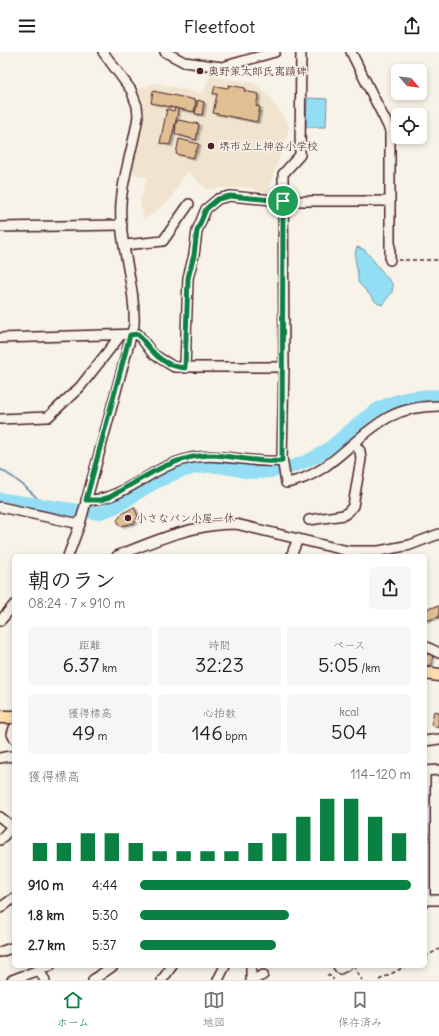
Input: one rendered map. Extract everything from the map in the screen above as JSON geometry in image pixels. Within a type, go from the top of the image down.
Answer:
[{"type":"main road","points":[[427,673],[439,675]]},
{"type":"main road","points":[[0,717],[12,717]]},
{"type":"street","points":[[69,554],[80,524],[130,335],[134,325],[134,310],[122,225],[121,204],[138,116],[137,106],[131,90],[103,52]]},
{"type":"street","points":[[166,52],[184,62],[222,67],[275,52]]},
{"type":"street","points":[[301,52],[300,155],[283,174],[284,367],[282,461],[286,483],[297,481],[324,468],[387,418],[399,412],[414,408],[439,406]]},
{"type":"street","points":[[351,52],[390,130],[390,260]]},
{"type":"street","points":[[185,368],[188,278],[194,255],[197,231],[206,209],[218,199],[230,196],[283,201],[390,201]]},
{"type":"street","points":[[125,244],[163,241],[189,204]]},
{"type":"street","points":[[0,227],[122,225]]},
{"type":"street","points":[[0,338],[120,336],[138,334],[153,354],[174,367],[284,367]]},
{"type":"street","points":[[0,419],[48,417],[80,387],[120,336]]},
{"type":"street","points":[[309,520],[344,515],[353,506],[361,459],[360,452],[354,444]]},
{"type":"street","points":[[86,501],[100,500],[110,497],[164,466],[187,458],[210,455],[230,456],[254,461],[282,461]]},
{"type":"street","points":[[0,507],[80,524]]},
{"type":"street","points":[[122,554],[165,537],[202,526],[219,524],[236,524],[348,551],[379,551],[410,545],[439,534]]},
{"type":"street","points":[[291,554],[298,539]]},
{"type":"street","points":[[0,612],[12,606]]},
{"type":"street","points":[[0,621],[12,607]]},
{"type":"street","points":[[427,647],[439,653]]},
{"type":"street","points":[[427,741],[439,739]]},
{"type":"street","points":[[0,758],[12,754]]},
{"type":"street","points":[[427,771],[439,770]]},
{"type":"street","points":[[0,817],[12,826]]},
{"type":"street","points":[[0,840],[12,828]]},
{"type":"street","points":[[0,908],[12,899]]},
{"type":"street","points":[[427,901],[439,900]]},
{"type":"street","points":[[0,952],[12,948]]},
{"type":"street","points":[[12,980],[46,968]]},
{"type":"street","points":[[93,980],[110,968]]},
{"type":"street","points":[[162,980],[171,968]]},
{"type":"street","points":[[218,980],[224,968]]},
{"type":"street","points":[[251,968],[252,980],[263,975]]},
{"type":"street","points":[[39,971],[45,980]]},
{"type":"path","points":[[390,260],[439,260]]},
{"type":"path","points":[[427,956],[439,949]]},
{"type":"path","points":[[355,968],[362,980]]},
{"type":"path","points":[[379,980],[402,968]]},
{"type":"path","points":[[327,975],[333,977],[333,980]]},
{"type":"shaded area","name":"堺市立上神谷小学校","points":[[211,70],[217,77],[254,83],[268,95],[289,126],[287,138],[266,194],[248,187],[206,189],[187,171],[170,200],[144,220],[140,203],[147,177],[131,174],[145,113],[137,89],[156,83],[199,93],[205,89],[209,77],[207,74]]},
{"type":"water","points":[[307,98],[327,99],[326,127],[306,127]]},
{"type":"water","points":[[357,247],[365,250],[393,285],[392,292],[382,305],[377,303],[358,282],[355,260]]},
{"type":"building","points":[[229,85],[245,88],[244,91],[259,94],[256,106],[260,107],[257,122],[213,113],[217,94],[213,94],[215,86],[228,88]]},
{"type":"building","points":[[153,91],[196,100],[194,112],[151,103]]},
{"type":"building","points":[[198,100],[204,102],[202,115],[195,114]]},
{"type":"building","points":[[175,108],[177,108],[178,112],[170,145],[160,143],[167,109],[174,111]]},
{"type":"building","points":[[178,120],[199,124],[196,140],[175,134],[176,123]]},
{"type":"building","points":[[179,139],[199,144],[193,158],[176,154]]},
{"type":"building","name":"小さなパン小屋一休","points":[[134,507],[138,516],[135,523],[120,526],[117,520],[123,513]]},
{"type":"building","points":[[439,606],[439,617],[427,620],[427,609]]},
{"type":"building","points":[[427,654],[433,655],[431,666],[427,665]]},
{"type":"building","points":[[434,711],[439,712],[438,727],[431,725]]},
{"type":"waterway","points":[[0,499],[96,513],[102,512],[120,505],[160,480],[194,468],[218,466],[242,471],[266,472],[297,465],[314,458],[331,447],[362,420],[385,405],[403,399],[421,396],[439,396]]},
{"type":"waterway","points":[[0,469],[23,485],[43,505]]},
{"type":"place","name":"奥野策太郎氏寓蹟碑","points":[[200,71]]},
{"type":"place","name":"堺市立上神谷小学校","points":[[211,146]]},
{"type":"place","name":"小さなパン小屋一休","points":[[128,518]]},
{"type":"route","points":[[230,196],[283,201],[284,367],[282,461],[254,461],[230,456],[210,455],[187,458],[164,466],[110,497],[100,500],[86,500],[130,335],[138,334],[153,354],[174,367],[185,368],[188,278],[194,255],[197,231],[206,209],[218,199],[230,196]]}]
